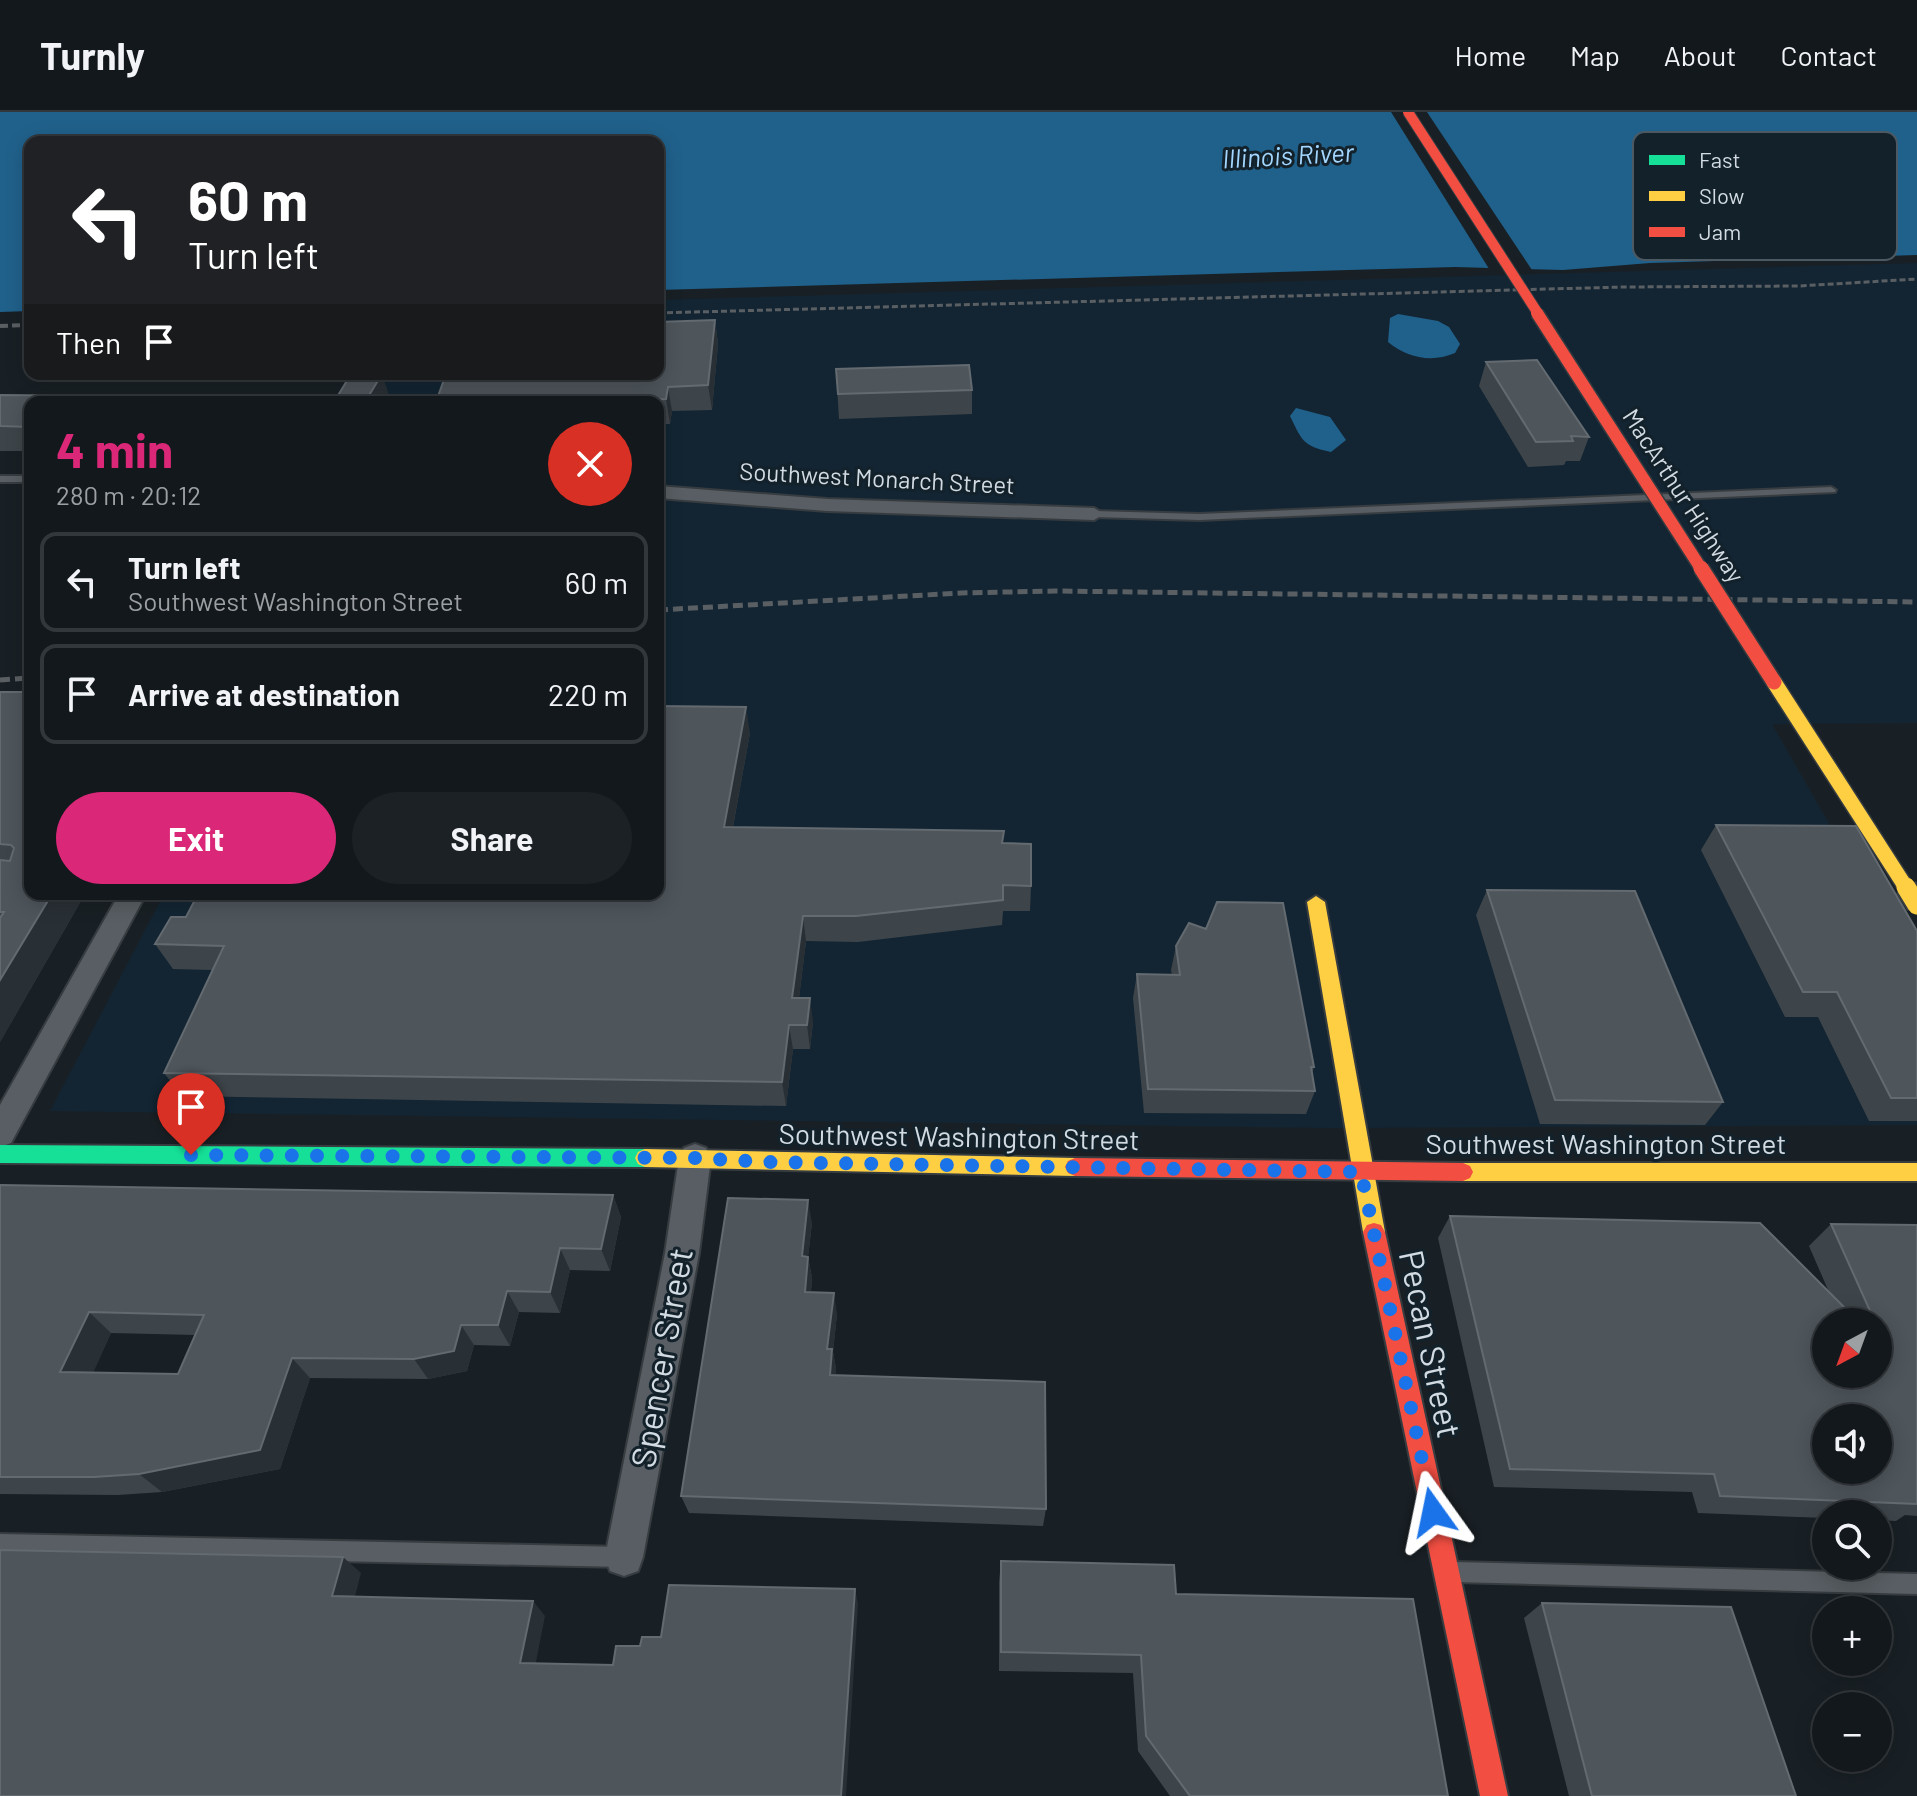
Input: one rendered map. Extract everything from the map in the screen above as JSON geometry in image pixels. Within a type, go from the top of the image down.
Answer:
[{"type":"main road","name":"MacArthur Highway","points":[[1408,112],[1917,905]]},
{"type":"main road","name":"Pecan Street","points":[[1316,902],[1361,1172],[1494,1796]]},
{"type":"main road","name":"Southwest Washington Street","points":[[0,1154],[695,1158],[765,1162],[1361,1172],[1917,1172]]},
{"type":"street","name":"Southwest Monarch Street","points":[[664,492],[827,505],[1094,514]]},
{"type":"street","points":[[0,1134],[130,900]]},
{"type":"street","name":"Spencer Street","points":[[624,1557],[682,1253],[695,1158]]},
{"type":"lane","points":[[0,479],[24,479]]},
{"type":"lane","points":[[1094,514],[1200,517],[1831,490]]},
{"type":"lane","points":[[0,1544],[624,1557]]},
{"type":"lane","points":[[1446,1572],[1917,1584]]},
{"type":"shaded area","points":[[1917,263],[1917,723],[1772,724],[1917,977],[1917,1125],[1332,1128],[50,1111],[161,900],[664,900],[664,396],[336,396],[347,380],[664,380],[664,300]]},
{"type":"water","name":"Illinois River","points":[[0,112],[1917,112],[1917,255],[1897,256],[1897,132],[1633,132],[1633,260],[1750,260],[1563,270],[1455,267],[664,290],[664,136],[24,136],[24,311],[0,312]]},
{"type":"water","points":[[1398,314],[1438,321],[1449,327],[1460,344],[1455,353],[1437,358],[1420,357],[1388,342],[1390,318]]},
{"type":"water","points":[[1296,408],[1330,417],[1346,440],[1331,452],[1308,444],[1290,416]]},
{"type":"pier","points":[[1391,112],[1427,112],[1534,273],[1491,272]]},
{"type":"building","points":[[715,320],[708,385],[668,387],[666,399],[664,396],[438,396],[444,380],[664,380],[664,322]]},
{"type":"building","points":[[1537,360],[1589,437],[1571,436],[1573,441],[1536,442],[1486,362]]},
{"type":"building","points":[[969,365],[972,390],[838,394],[836,369]]},
{"type":"building","points":[[347,380],[378,380],[369,396],[338,396]]},
{"type":"building","points":[[0,395],[116,396],[24,396],[24,427],[0,426]]},
{"type":"building","points":[[0,692],[24,692],[24,900],[48,900],[0,980],[0,918],[4,912],[0,912],[0,860],[10,861],[14,848],[0,844]]},
{"type":"building","points":[[664,706],[746,707],[724,827],[1004,831],[1002,843],[1031,844],[1031,886],[1003,885],[1003,900],[856,916],[803,916],[792,998],[810,998],[807,1025],[789,1025],[782,1082],[164,1073],[224,946],[155,944],[171,917],[186,917],[195,900],[664,900]]},
{"type":"building","points":[[1716,825],[1856,826],[1917,931],[1917,1098],[1891,1098],[1837,992],[1803,992]]},
{"type":"building","points":[[1487,890],[1635,891],[1723,1102],[1555,1100]]},
{"type":"building","points":[[1217,902],[1283,903],[1314,1067],[1311,1067],[1315,1091],[1148,1089],[1137,974],[1180,975],[1176,946],[1189,923],[1206,929]]},
{"type":"building","points":[[0,1185],[613,1195],[601,1249],[560,1248],[550,1292],[507,1291],[498,1325],[461,1325],[454,1351],[414,1359],[292,1358],[260,1450],[139,1474],[0,1477]],"holes":[[[89,1312],[204,1315],[178,1374],[60,1372]]]},
{"type":"building","points":[[728,1198],[808,1200],[802,1256],[808,1257],[805,1292],[834,1293],[827,1349],[832,1349],[830,1375],[1045,1382],[1046,1509],[681,1496]]},
{"type":"building","points":[[1450,1216],[1760,1223],[1845,1308],[1812,1308],[1812,1388],[1892,1388],[1892,1308],[1869,1308],[1831,1224],[1917,1225],[1917,1504],[1892,1503],[1892,1500],[1720,1496],[1714,1474],[1510,1469]]},
{"type":"building","points":[[0,1550],[343,1557],[332,1596],[533,1601],[520,1663],[613,1665],[616,1646],[640,1646],[642,1637],[661,1637],[669,1585],[855,1589],[841,1796],[0,1796]]},
{"type":"building","points":[[1001,1561],[1174,1565],[1176,1594],[1413,1599],[1448,1796],[1190,1796],[1146,1736],[1141,1655],[1001,1652]]},
{"type":"building","points":[[1542,1603],[1731,1607],[1796,1796],[1592,1796]]},
{"type":"railway","points":[[664,313],[1624,287],[1799,286],[1917,279]]},
{"type":"railway","points":[[0,326],[24,325]]},
{"type":"railway","points":[[664,610],[961,593],[1055,591],[1917,602]]},
{"type":"railway","points":[[0,680],[24,678]]},
{"type":"traffic: fast","points":[[0,1154],[645,1158]]},
{"type":"traffic: slow","points":[[1774,682],[1917,905]]},
{"type":"traffic: slow","points":[[1316,902],[1374,1232]]},
{"type":"traffic: slow","points":[[645,1158],[1075,1167]]},
{"type":"traffic: slow","points":[[1463,1172],[1917,1172]]},
{"type":"traffic: jam","points":[[1408,112],[1774,682]]},
{"type":"traffic: jam","points":[[1075,1167],[1463,1172]]},
{"type":"traffic: jam","points":[[1374,1232],[1494,1796]]},
{"type":"route","points":[[191,1155],[695,1158],[765,1162],[1361,1172],[1433,1512]]}]
